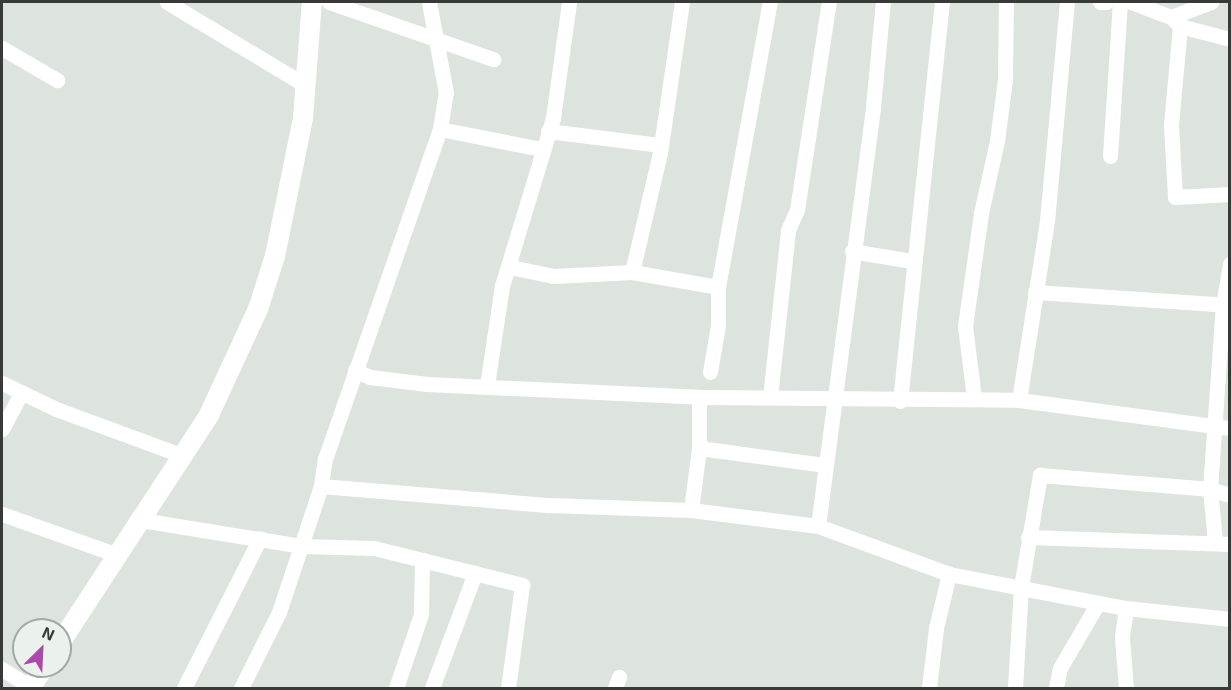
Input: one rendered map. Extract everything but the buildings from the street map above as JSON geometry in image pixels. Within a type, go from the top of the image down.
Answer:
[{"type":"main road","points":[[72,625],[184,456],[237,360],[258,309],[275,256],[307,86],[312,2]]},
{"type":"street","points":[[167,2],[307,86]]},
{"type":"street","points":[[329,2],[494,59]]},
{"type":"street","points":[[241,688],[279,612],[321,486],[326,459],[355,370],[406,233],[440,129],[446,93],[429,2]]},
{"type":"street","points":[[487,385],[502,286],[510,267],[541,149],[548,131],[564,57],[569,2]]},
{"type":"street","points":[[632,272],[661,146],[682,2]]},
{"type":"street","points":[[710,372],[718,326],[718,287],[770,2]]},
{"type":"street","points":[[770,397],[788,230],[797,210],[829,2]]},
{"type":"street","points":[[818,526],[883,2]]},
{"type":"street","points":[[900,401],[912,261],[942,2]]},
{"type":"street","points":[[974,398],[965,326],[981,213],[997,141],[1005,79],[1006,2]]},
{"type":"street","points":[[1019,400],[1054,165],[1056,105],[1067,2]]},
{"type":"street","points":[[1100,2],[1106,2]]},
{"type":"street","points":[[1110,156],[1120,2]]},
{"type":"street","points":[[1131,2],[1175,22],[1230,39]]},
{"type":"street","points":[[1175,22],[1211,2]]},
{"type":"street","points":[[1175,22],[1172,124],[1174,197],[1230,194]]},
{"type":"street","points":[[2,48],[57,80]]},
{"type":"street","points":[[440,129],[541,149]]},
{"type":"street","points":[[548,131],[661,146]]},
{"type":"street","points":[[852,251],[912,261]]},
{"type":"street","points":[[1028,537],[1222,542],[1210,489],[1223,427],[1226,305],[1230,264]]},
{"type":"street","points":[[510,267],[555,276],[632,272],[718,287]]},
{"type":"street","points":[[1035,292],[1226,305]]},
{"type":"street","points":[[355,370],[370,377],[427,384],[487,385],[699,397],[900,401],[974,398],[1019,400],[1223,427]]},
{"type":"street","points":[[2,383],[21,394],[184,456]]},
{"type":"street","points":[[2,429],[21,394]]},
{"type":"street","points":[[691,510],[699,448],[699,397]]},
{"type":"street","points":[[699,448],[824,465]]},
{"type":"street","points":[[1015,688],[1021,587],[1040,475],[1210,489],[1230,495]]},
{"type":"street","points":[[321,486],[549,505],[691,510],[818,526],[949,574],[1126,608],[1230,619]]},
{"type":"street","points":[[2,514],[118,555]]},
{"type":"street","points":[[141,520],[302,546],[374,548],[522,585],[508,688]]},
{"type":"street","points":[[184,688],[260,538]]},
{"type":"street","points":[[396,688],[421,614],[422,560]]},
{"type":"street","points":[[432,688],[475,573]]},
{"type":"street","points":[[929,688],[936,628],[949,574]]},
{"type":"street","points":[[1056,688],[1060,668],[1098,603]]},
{"type":"street","points":[[1126,608],[1122,637],[1126,688]]},
{"type":"street","points":[[2,669],[30,688]]}]
